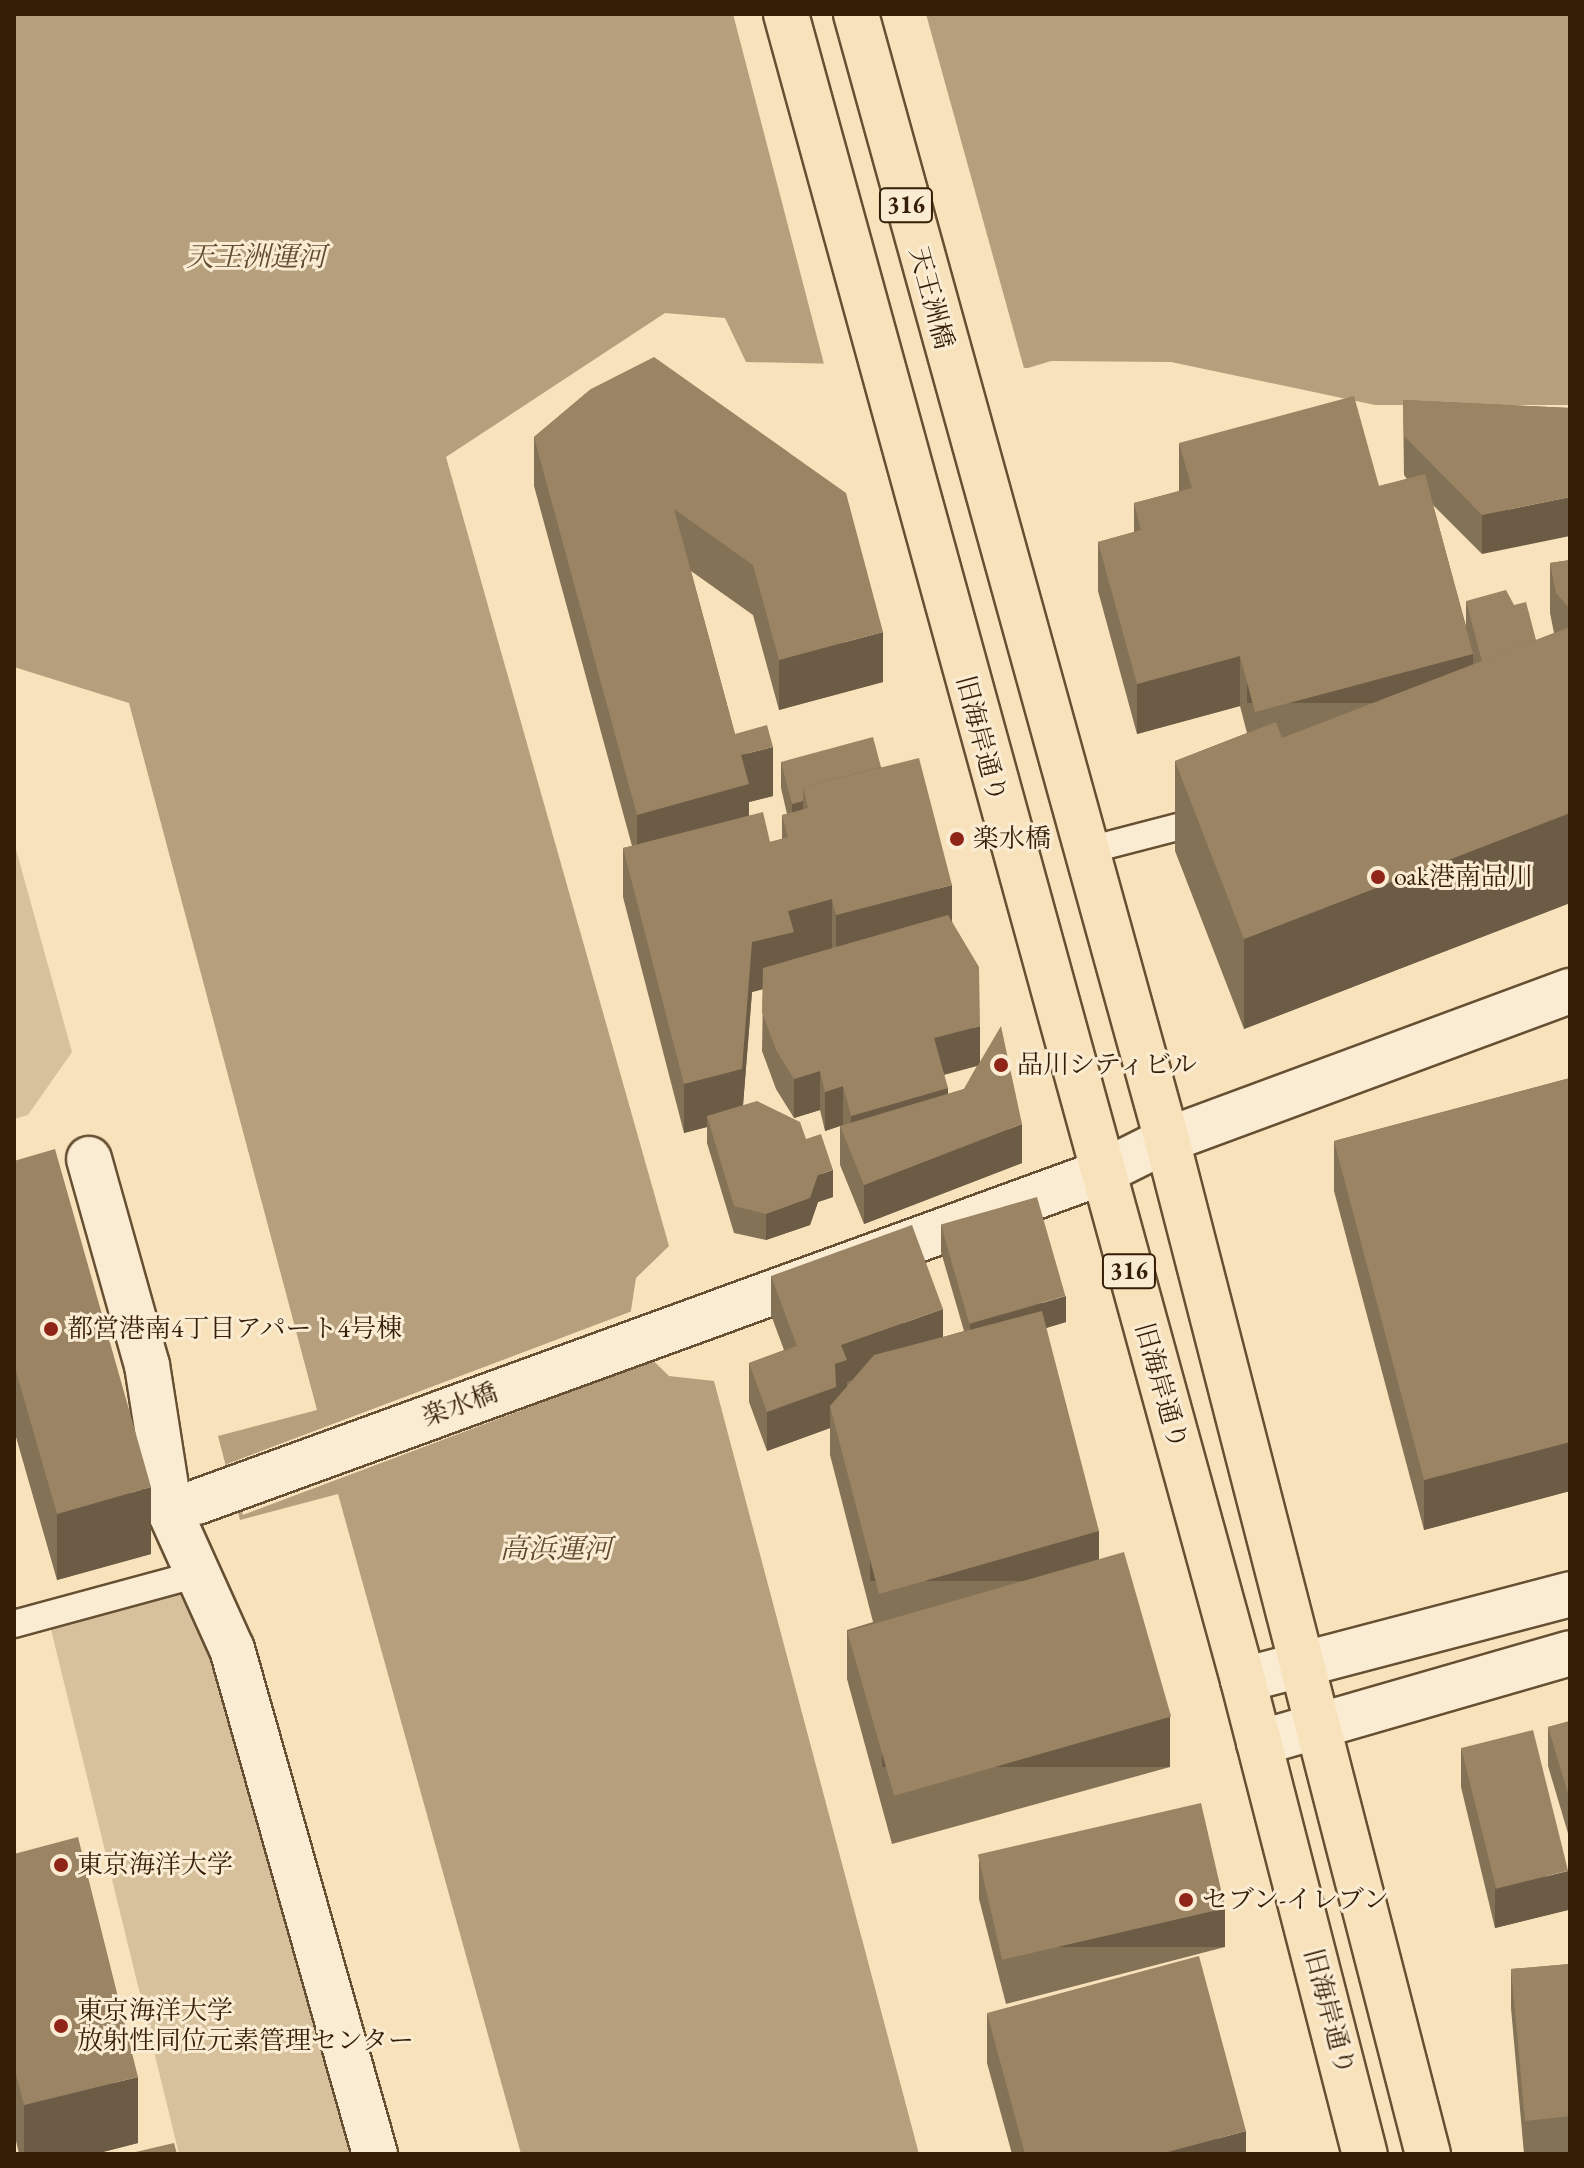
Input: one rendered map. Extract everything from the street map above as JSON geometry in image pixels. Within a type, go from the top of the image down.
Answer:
[{"type":"main road","name":"旧海岸通り","points":[[786,14],[884,389],[1243,1680],[1365,2154]]},
{"type":"main road","name":"天王洲橋","points":[[856,14],[956,397],[1085,851]]},
{"type":"main road","name":"316","points":[[1085,851],[1167,1140],[1428,2154]]},
{"type":"street","name":"楽水橋","points":[[184,1507],[1101,1173],[1167,1140],[1570,991]]},
{"type":"street","points":[[89,1159],[147,1365],[198,1574],[232,1649],[375,2154]]},
{"type":"street","points":[[1243,1680],[1570,1594]]},
{"type":"street","points":[[1259,1743],[1570,1653]]},
{"type":"lane","points":[[1085,851],[1239,810]]},
{"type":"lane","points":[[14,1624],[198,1574]]},
{"type":"shaded area","points":[[14,842],[72,1052],[28,1115],[14,1119]]},
{"type":"shaded area","points":[[198,1574],[375,2154],[179,2154],[48,1617]]},
{"type":"water","points":[[14,14],[1570,14],[1570,405],[1375,405],[1171,362],[1051,361],[1028,368],[746,362],[725,318],[665,313],[446,457],[669,1246],[636,1278],[629,1323],[636,1344],[669,1376],[714,1381],[919,2154],[521,2154],[338,1494],[240,1520],[218,1436],[317,1410],[129,703],[14,667]]},
{"type":"pier","points":[[733,14],[926,14],[1025,372],[825,368]]},
{"type":"pier","points":[[635,1310],[640,1342],[657,1359],[243,1515],[227,1464]]},
{"type":"building","points":[[654,357],[846,493],[883,632],[779,660],[753,565],[674,509],[735,734],[767,725],[773,747],[741,755],[749,784],[637,815],[534,437],[591,389]]},
{"type":"building","points":[[1354,396],[1379,486],[1425,474],[1473,654],[1255,712],[1240,656],[1137,684],[1098,542],[1141,530],[1134,503],[1192,488],[1179,443]]},
{"type":"building","points":[[1403,400],[1570,408],[1570,497],[1482,515],[1404,436]]},
{"type":"building","points":[[1570,560],[1570,609],[1556,593],[1550,563]]},
{"type":"building","points":[[1506,590],[1514,605],[1526,602],[1536,640],[1482,661],[1466,601]]},
{"type":"building","points":[[1570,627],[1570,813],[1244,939],[1175,761],[1276,722],[1282,738]]},
{"type":"building","points":[[873,737],[881,767],[803,787],[803,801],[792,804],[781,762]]},
{"type":"building","points":[[919,758],[952,885],[836,915],[832,899],[788,911],[794,932],[752,942],[742,1069],[684,1084],[623,848],[763,812],[770,842],[788,837],[782,815],[808,808],[803,787]]},
{"type":"building","points":[[948,915],[979,967],[980,1026],[934,1038],[948,1088],[851,1116],[843,1086],[825,1092],[820,1071],[794,1079],[776,1050],[762,1012],[763,968]]},
{"type":"building","points":[[1001,1026],[1022,1124],[864,1185],[840,1126],[964,1089]]},
{"type":"building","points":[[1570,1078],[1570,1442],[1424,1480],[1334,1141]]},
{"type":"building","points":[[757,1101],[800,1122],[806,1139],[821,1134],[833,1170],[818,1175],[810,1198],[766,1214],[734,1206],[707,1116]]},
{"type":"building","name":"都営港南4丁目アパート4号棟","points":[[55,1149],[151,1487],[57,1514],[14,1364],[14,1161]]},
{"type":"building","points":[[1037,1197],[1065,1296],[969,1324],[941,1225]]},
{"type":"building","points":[[912,1225],[943,1309],[841,1345],[847,1360],[835,1364],[836,1387],[767,1412],[749,1363],[797,1346],[771,1276]]},
{"type":"building","points":[[1042,1311],[1099,1531],[879,1594],[830,1406],[874,1355]]},
{"type":"building","points":[[1124,1552],[1171,1716],[894,1796],[847,1631]]},
{"type":"building","points":[[1570,1721],[1570,1800],[1548,1727]]},
{"type":"building","points":[[1533,1730],[1568,1871],[1496,1889],[1461,1748]]},
{"type":"building","points":[[1201,1803],[1225,1908],[1002,1960],[978,1855]]},
{"type":"building","name":"東京海洋大学 放射性同位元素管理センター","points":[[78,1837],[138,2077],[24,2105],[14,2066],[14,1854]]},
{"type":"building","points":[[1199,1956],[1246,2131],[1160,2154],[1025,2154],[987,2013]]},
{"type":"building","points":[[1570,1964],[1570,2116],[1525,2121],[1511,1969]]},
{"type":"building","points":[[174,2143],[177,2154],[127,2154]]},
{"type":"place","name":"楽水橋","points":[[957,839]]},
{"type":"place","name":"oak港南品川","points":[[1378,877]]},
{"type":"place","name":"品川シティビル","points":[[1001,1065]]},
{"type":"place","name":"都営港南4丁目アパート4号棟","points":[[51,1329]]},
{"type":"place","name":"東京海洋大学","points":[[61,1865]]},
{"type":"place","name":"セブン-イレブン","points":[[1186,1900]]},
{"type":"place","name":"東京海洋大学 放射性同位元素管理センター","points":[[61,2026]]},
{"type":"water label","name":"天王洲運河","points":[[256,256]]},
{"type":"water label","name":"高浜運河","points":[[556,1548]]}]
